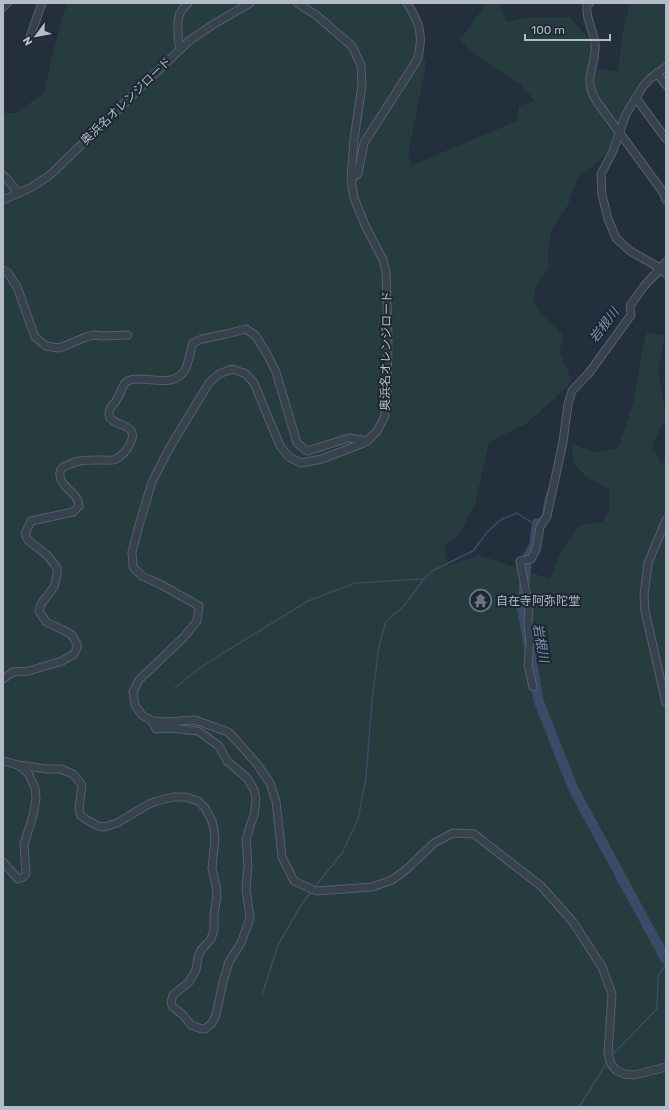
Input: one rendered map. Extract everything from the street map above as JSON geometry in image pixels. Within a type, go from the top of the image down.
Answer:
[{"type":"street","points":[[3,7],[7,3]]},
{"type":"street","points":[[30,37],[42,3]]},
{"type":"street","points":[[180,48],[178,42],[178,17],[188,3]]},
{"type":"street","name":"奥浜名オレンジロード","points":[[3,200],[32,187],[50,174],[124,104],[180,48],[214,24],[250,3]]},
{"type":"street","name":"奥浜名オレンジロード","points":[[152,721],[142,715],[135,705],[133,692],[139,680],[184,638],[197,621],[198,606],[160,584],[142,576],[132,567],[132,552],[152,482],[170,447],[210,383],[219,374],[232,369],[246,374],[254,383],[280,446],[289,456],[301,463],[322,459],[367,441],[377,431],[384,418],[387,404],[388,336],[386,272],[383,260],[365,225],[354,198],[350,179],[362,86],[361,65],[352,46],[316,15],[297,3]]},
{"type":"street","points":[[350,179],[358,174],[364,142],[417,60],[420,48],[418,24],[407,3]]},
{"type":"street","points":[[590,3],[587,5],[587,16],[595,44],[595,54],[589,82],[591,93],[619,133],[664,191],[666,200]]},
{"type":"street","points":[[663,271],[630,251],[616,238],[608,218],[602,195],[601,174],[613,151],[626,114],[644,86],[651,78],[666,67]]},
{"type":"street","points":[[657,73],[666,85]]},
{"type":"street","points":[[636,98],[666,139]]},
{"type":"street","points":[[3,175],[18,194]]},
{"type":"street","points":[[533,687],[528,665],[530,643],[528,622],[529,608],[520,561],[531,559],[536,550],[540,526],[547,516],[562,448],[568,404],[572,391],[589,373],[611,344],[631,315],[630,306],[644,286],[663,271],[666,262]]},
{"type":"street","points":[[3,270],[8,273],[17,287],[35,337],[46,346],[59,348],[94,335],[128,335]]},
{"type":"street","points":[[3,679],[13,672],[29,672],[62,661],[74,654],[77,648],[77,644],[72,635],[46,622],[39,611],[41,604],[54,587],[57,568],[48,556],[28,540],[25,534],[31,521],[73,512],[79,506],[75,496],[60,479],[60,472],[62,468],[72,462],[83,460],[114,460],[124,454],[130,446],[133,433],[129,428],[110,418],[109,413],[126,382],[134,379],[172,380],[181,374],[185,369],[193,343],[202,339],[246,329],[256,336],[276,372],[297,443],[307,451],[348,438],[367,441]]},
{"type":"street","points":[[666,520],[648,563],[644,596],[645,611],[666,703]]},
{"type":"street","points":[[3,761],[18,765],[47,769],[60,769],[73,774],[82,785],[79,809],[81,816],[98,826],[104,827],[117,823],[149,804],[173,797],[186,797],[198,801],[205,808],[212,821],[214,834],[212,868],[217,896],[214,914],[214,930],[211,939],[198,957],[196,970],[189,982],[173,995],[171,1002],[172,1006],[183,1015],[191,1025],[205,1029],[212,1023],[216,1015],[229,962],[241,943],[250,918],[246,888],[248,865],[246,840],[254,816],[256,799],[254,790],[247,778],[227,761],[219,746],[198,732],[170,728],[156,729],[152,721],[195,720],[228,732],[236,740],[257,764],[270,783],[276,801],[282,857],[294,881],[316,891],[372,887],[392,880],[407,869],[434,843],[453,833],[474,834],[541,886],[573,922],[602,967],[612,994],[608,1054],[611,1064],[616,1070],[624,1074],[635,1075],[666,1067]]},
{"type":"street","points":[[3,862],[18,879],[25,876],[24,844],[33,816],[36,798],[35,788],[28,773],[18,765]]},
{"type":"green space","points":[[67,3],[406,3],[418,34],[426,64],[408,155],[412,166],[517,121],[519,106],[535,101],[521,85],[477,56],[460,40],[487,3],[499,3],[507,22],[525,18],[569,17],[589,39],[593,61],[592,68],[618,72],[623,30],[630,3],[666,3],[666,65],[638,86],[607,152],[599,161],[578,177],[568,205],[552,228],[547,255],[549,268],[536,286],[534,302],[543,316],[563,335],[560,352],[571,379],[567,387],[526,424],[489,442],[475,504],[458,536],[444,545],[448,566],[479,555],[550,579],[562,549],[580,525],[602,522],[609,511],[609,490],[584,475],[573,461],[572,444],[594,452],[618,449],[633,404],[646,332],[665,336],[658,370],[666,418],[652,444],[660,462],[666,462],[666,1107],[3,1107],[3,113],[16,113],[44,93],[54,48]]},
{"type":"waterway","name":"岩根川","points":[[639,299],[646,289],[662,274]]},
{"type":"waterway","name":"岩根川","points":[[570,389],[599,354]]},
{"type":"waterway","points":[[314,888],[342,853],[358,819],[366,777],[372,701],[379,646],[386,621],[404,606],[424,579],[432,571],[473,551],[488,531],[502,519],[517,513],[529,521],[537,523],[543,514],[545,500],[550,485]]},
{"type":"waterway","name":"岩根川","points":[[537,523],[534,546],[527,558],[522,608],[539,702],[573,788],[666,960]]},
{"type":"waterway","points":[[175,688],[193,673],[223,653],[308,601],[355,583],[424,579]]},
{"type":"waterway","points":[[262,995],[278,945],[303,902],[312,891]]},
{"type":"waterway","points":[[611,1056],[657,1009],[658,976],[666,965]]},
{"type":"waterway","points":[[579,1107],[608,1061]]},
{"type":"place","name":"自在寺阿弥陀堂","points":[[480,601]]}]
